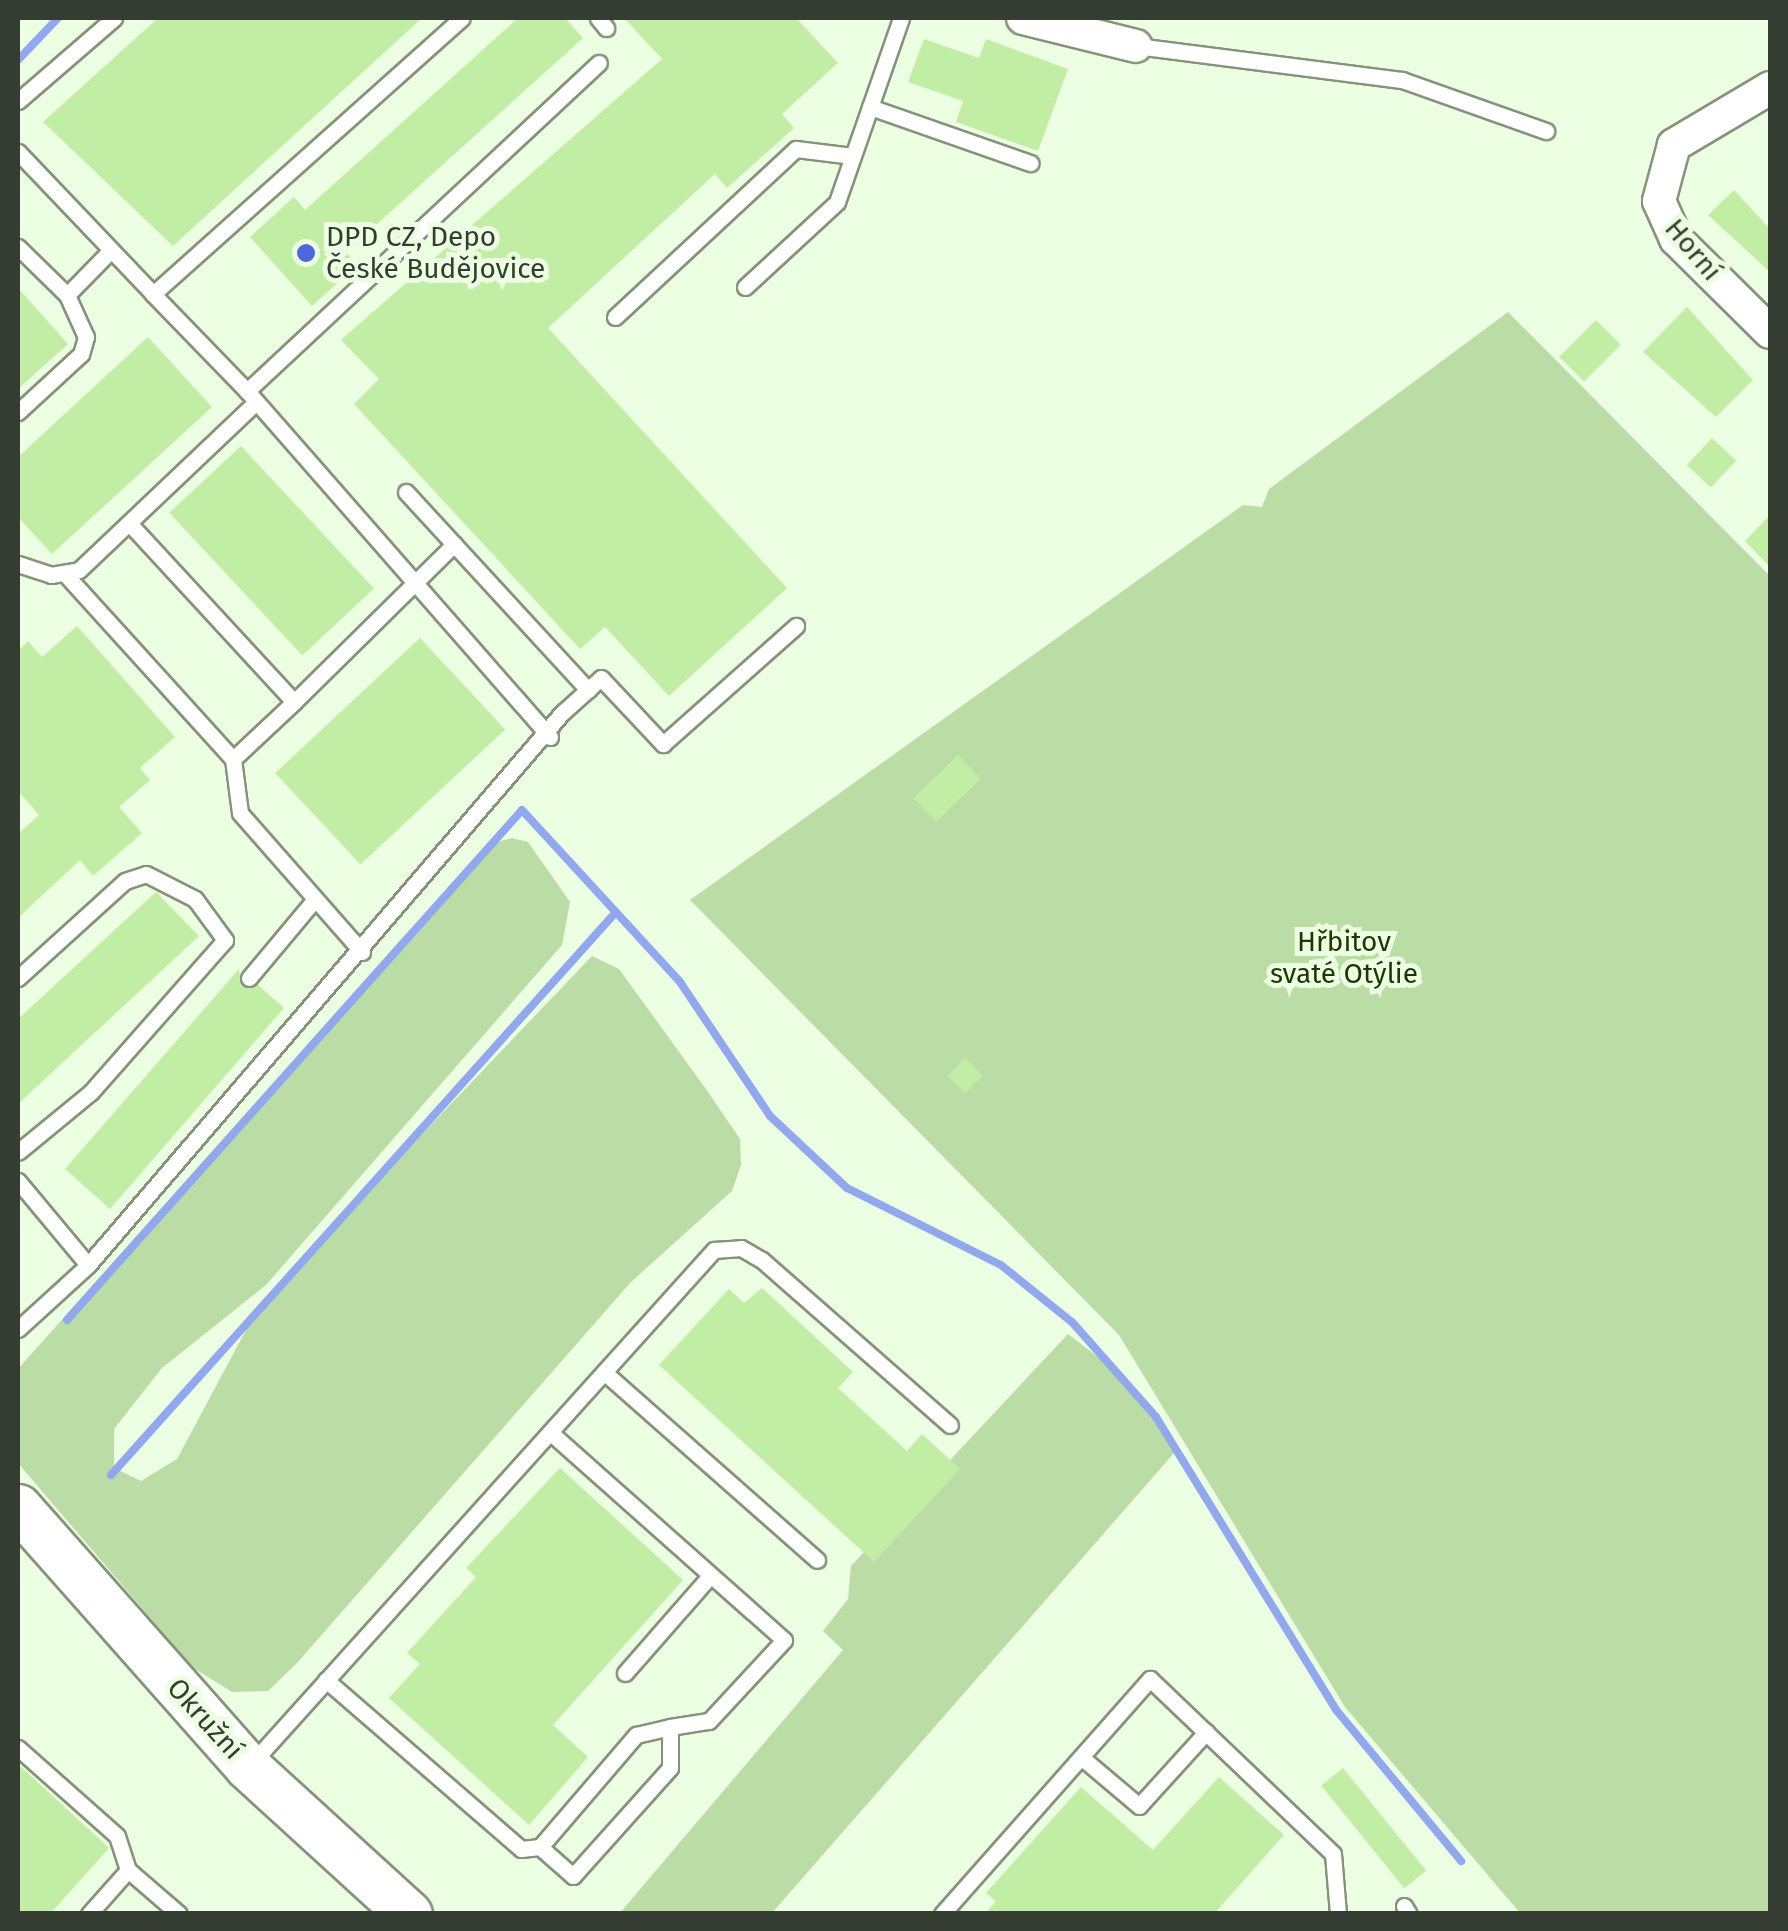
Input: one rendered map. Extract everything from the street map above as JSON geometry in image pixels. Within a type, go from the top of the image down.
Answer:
[{"type":"main road","name":"Okružní","points":[[18,1508],[248,1767],[409,1914]]},
{"type":"street","points":[[1022,18],[1136,46]]},
{"type":"street","name":"Horní","points":[[1770,88],[1674,145],[1658,202],[1676,239],[1770,332]]},
{"type":"lane","points":[[18,101],[114,18]]},
{"type":"lane","points":[[153,294],[462,18]]},
{"type":"lane","points":[[745,287],[837,202],[901,18]]},
{"type":"lane","points":[[1136,46],[1402,80],[1460,93],[1546,131]]},
{"type":"lane","points":[[66,575],[129,523],[252,396],[600,64]]},
{"type":"lane","points":[[870,107],[1030,163]]},
{"type":"lane","points":[[615,317],[796,149],[853,156]]},
{"type":"lane","points":[[18,152],[252,396],[550,736]]},
{"type":"lane","points":[[18,247],[67,295],[86,338],[81,354],[18,412]]},
{"type":"lane","points":[[67,295],[110,250]]},
{"type":"lane","points":[[406,492],[588,690]]},
{"type":"lane","points":[[129,523],[294,702]]},
{"type":"lane","points":[[233,759],[454,544]]},
{"type":"lane","points":[[18,564],[66,575],[233,759],[240,813],[362,952]]},
{"type":"lane","points":[[18,1330],[88,1265],[588,690],[602,678],[663,744],[796,626]]},
{"type":"lane","points":[[18,978],[125,880],[146,874],[195,899],[225,940],[92,1092],[18,1152]]},
{"type":"lane","points":[[249,978],[315,899]]},
{"type":"lane","points":[[18,1181],[88,1265]]},
{"type":"lane","points":[[248,1767],[714,1250],[741,1248],[950,1425]]},
{"type":"lane","points":[[604,1372],[818,1560]]},
{"type":"lane","points":[[326,1680],[521,1849],[540,1847],[636,1735],[709,1722],[784,1640],[550,1432]]},
{"type":"lane","points":[[625,1673],[709,1577]]},
{"type":"lane","points":[[942,1914],[1150,1678],[1333,1854],[1338,1914]]},
{"type":"lane","points":[[540,1847],[574,1876],[670,1768],[670,1727]]},
{"type":"lane","points":[[1081,1757],[1139,1806],[1206,1732]]},
{"type":"lane","points":[[18,1748],[117,1836],[128,1870],[179,1914]]},
{"type":"lane","points":[[89,1914],[128,1870]]},
{"type":"green space","name":"Hřbitov svaté Otýlie","points":[[1508,312],[1770,576],[1770,1913],[1520,1913],[1345,1707],[1119,1335],[690,900],[1243,505],[1262,507],[1269,489]]},
{"type":"green space","points":[[512,838],[528,842],[570,902],[562,945],[266,1285],[162,1368],[114,1429],[114,1468],[141,1481],[177,1459],[246,1330],[300,1262],[592,956],[619,969],[706,1089],[740,1139],[741,1165],[732,1191],[631,1282],[297,1663],[268,1691],[232,1692],[192,1667],[18,1463],[18,1369],[403,937],[494,843]]},
{"type":"green space","points":[[1068,1334],[1128,1380],[1175,1452],[772,1913],[619,1914],[843,1650],[823,1631],[848,1599],[851,1566]]},
{"type":"building","points":[[158,18],[422,18],[173,246],[43,122]]},
{"type":"building","points":[[518,18],[565,18],[583,38],[346,252],[357,265],[312,306],[250,237],[294,197],[305,210]]},
{"type":"building","points":[[624,18],[796,18],[838,63],[782,114],[794,128],[727,188],[715,174],[548,328],[787,588],[669,696],[605,627],[580,649],[354,404],[379,379],[341,340],[662,59]]},
{"type":"building","points":[[924,39],[979,58],[986,39],[1068,69],[1038,151],[956,122],[963,101],[908,82]]},
{"type":"building","points":[[1734,190],[1770,229],[1770,272],[1708,215]]},
{"type":"building","points":[[18,288],[68,344],[18,389]]},
{"type":"building","points":[[1687,307],[1753,380],[1716,417],[1643,352]]},
{"type":"building","points":[[1596,320],[1621,345],[1584,382],[1559,357]]},
{"type":"building","points":[[148,337],[212,407],[52,554],[18,517],[18,457]]},
{"type":"building","points":[[1712,438],[1736,461],[1711,488],[1687,465]]},
{"type":"building","points":[[241,446],[374,589],[302,655],[169,513]]},
{"type":"building","points":[[1770,515],[1770,567],[1745,541]]},
{"type":"building","points":[[77,626],[175,737],[140,768],[150,780],[119,807],[142,833],[93,876],[80,860],[18,918],[18,834],[39,815],[18,791],[18,651],[28,641],[42,657]]},
{"type":"building","points":[[420,638],[505,729],[360,864],[275,773]]},
{"type":"building","points":[[958,755],[981,779],[936,822],[913,798]]},
{"type":"building","points":[[156,892],[199,936],[18,1104],[18,1019]]},
{"type":"building","points":[[239,969],[241,986],[258,985],[284,1008],[110,1209],[65,1169]]},
{"type":"building","points":[[965,1058],[983,1076],[965,1093],[947,1076]]},
{"type":"building","points":[[762,1288],[853,1372],[838,1388],[907,1451],[922,1434],[960,1469],[874,1562],[659,1365],[729,1289],[744,1303]]},
{"type":"building","points":[[560,1468],[683,1580],[553,1725],[588,1757],[529,1825],[389,1698],[420,1664],[407,1653],[476,1577],[466,1568]]},
{"type":"building","points":[[18,1764],[109,1848],[50,1914],[18,1914]]},
{"type":"building","points":[[1343,1768],[1426,1871],[1404,1888],[1321,1786]]},
{"type":"building","points":[[1219,1777],[1284,1835],[1214,1914],[985,1914],[996,1901],[986,1893],[1081,1787],[1153,1850]]},
{"type":"waterway","points":[[18,60],[58,18]]},
{"type":"waterway","points":[[67,1320],[522,810],[680,982],[770,1116],[847,1188],[1001,1265],[1072,1322],[1156,1417],[1337,1711],[1461,1861]]},
{"type":"waterway","points":[[111,1475],[616,912]]},
{"type":"place","name":"DPD CZ, Depo České Budějovice","points":[[306,253]]}]
